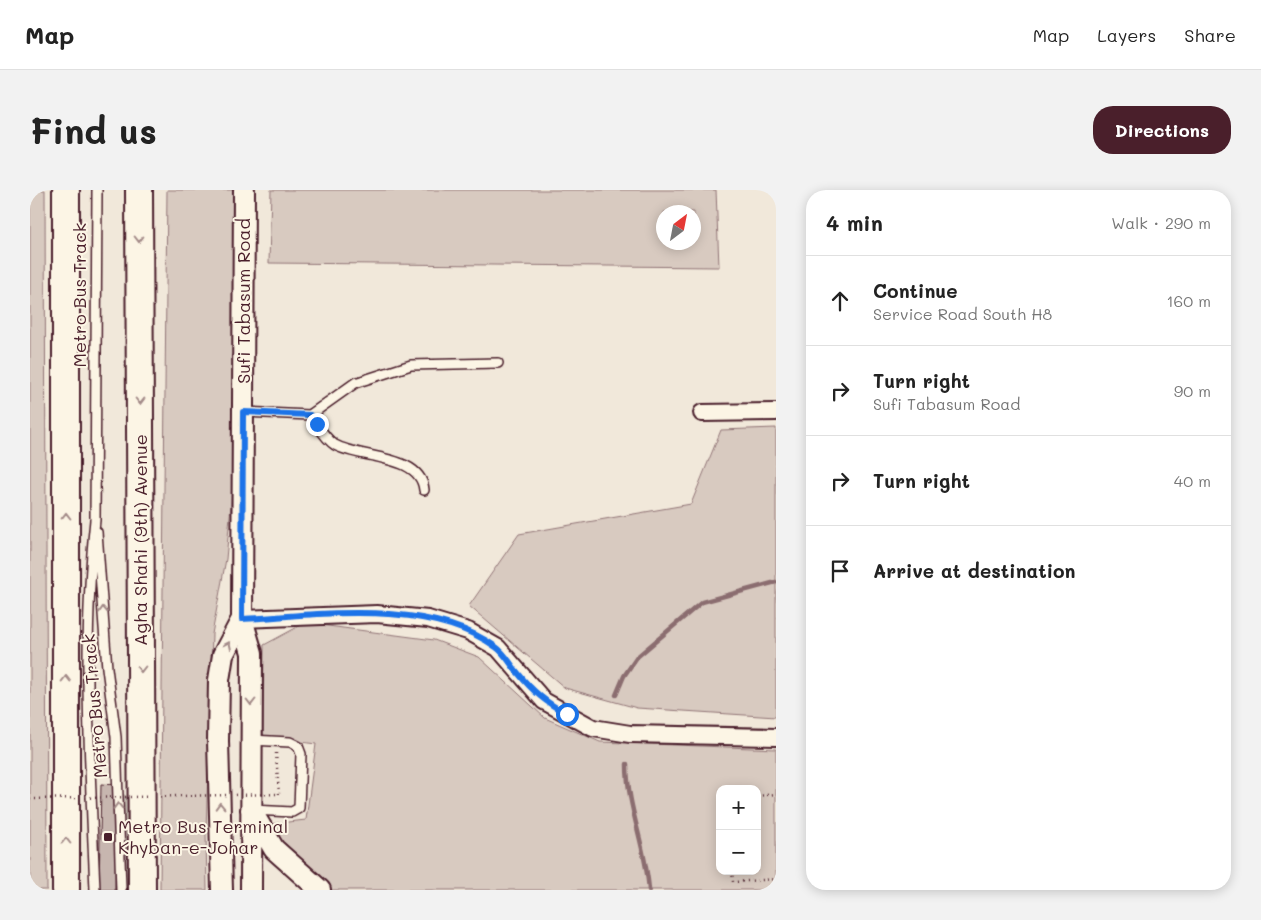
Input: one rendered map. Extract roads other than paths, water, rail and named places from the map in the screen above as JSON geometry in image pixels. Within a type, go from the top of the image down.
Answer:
[{"type":"main road","points":[[66,190],[66,890]]},
{"type":"main road","name":"Agha Shahi (9th) Avenue","points":[[139,190],[142,890]]},
{"type":"street","name":"Sufi Tabasum Road","points":[[244,190],[242,619],[252,653],[251,890]]},
{"type":"street","points":[[702,413],[776,412]]},
{"type":"street","points":[[222,890],[218,741],[219,680],[223,655],[242,619],[377,614],[428,619],[468,631],[498,648],[544,701],[593,728],[630,734],[776,737]]},
{"type":"street","points":[[250,810],[274,849],[320,890]]},
{"type":"lane","name":"Metro Bus Track","points":[[95,890],[87,706],[90,568],[95,520],[97,190]]},
{"type":"lane","points":[[243,412],[310,415],[355,383],[410,365],[498,363]]},
{"type":"lane","points":[[310,415],[333,444],[370,456],[400,462],[422,478],[424,490]]},
{"type":"lane","name":"Metro Bus Track","points":[[95,520],[100,553],[107,668],[116,737],[122,890]]},
{"type":"lane","points":[[250,810],[292,812],[301,805],[300,749],[290,742],[251,740]]},
{"type":"waterway","points":[[616,695],[624,676],[637,657],[702,602],[776,582]]},
{"type":"waterway","points":[[627,764],[630,796],[649,890]]},
{"type":"place","name":"Metro Bus Terminal Khyban-e-Johar","points":[[108,837]]}]
